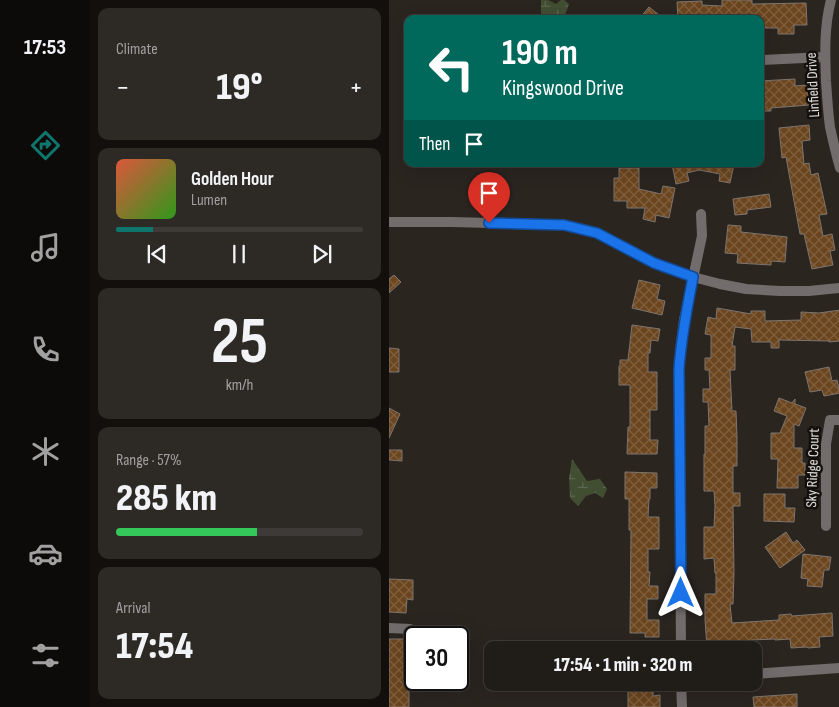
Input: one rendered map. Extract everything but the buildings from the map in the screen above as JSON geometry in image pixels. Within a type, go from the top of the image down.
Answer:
[{"type":"street","name":"Linfield Drive","points":[[831,0],[827,15],[825,57],[830,126],[839,168]]},
{"type":"street","points":[[764,60],[825,57]]},
{"type":"street","points":[[681,641],[679,369],[683,328],[701,236],[701,214]]},
{"type":"street","points":[[389,222],[564,225],[597,233],[654,263],[693,277],[746,289],[809,291],[839,288]]},
{"type":"street","name":"Sky Ridge Court","points":[[826,526],[826,444],[830,420],[839,420]]},
{"type":"street","points":[[389,628],[404,629]]},
{"type":"street","points":[[762,673],[839,668]]},
{"type":"street","points":[[681,691],[682,707]]},
{"type":"green space","points":[[541,0],[548,0],[556,4],[564,0],[569,4],[565,15],[541,15]]},
{"type":"green space","points":[[572,459],[587,481],[600,479],[607,489],[603,498],[595,493],[586,496],[578,506],[570,498],[569,478]]},
{"type":"route","points":[[489,223],[564,225],[597,233],[654,263],[693,277],[684,320],[679,369],[681,593]]}]
